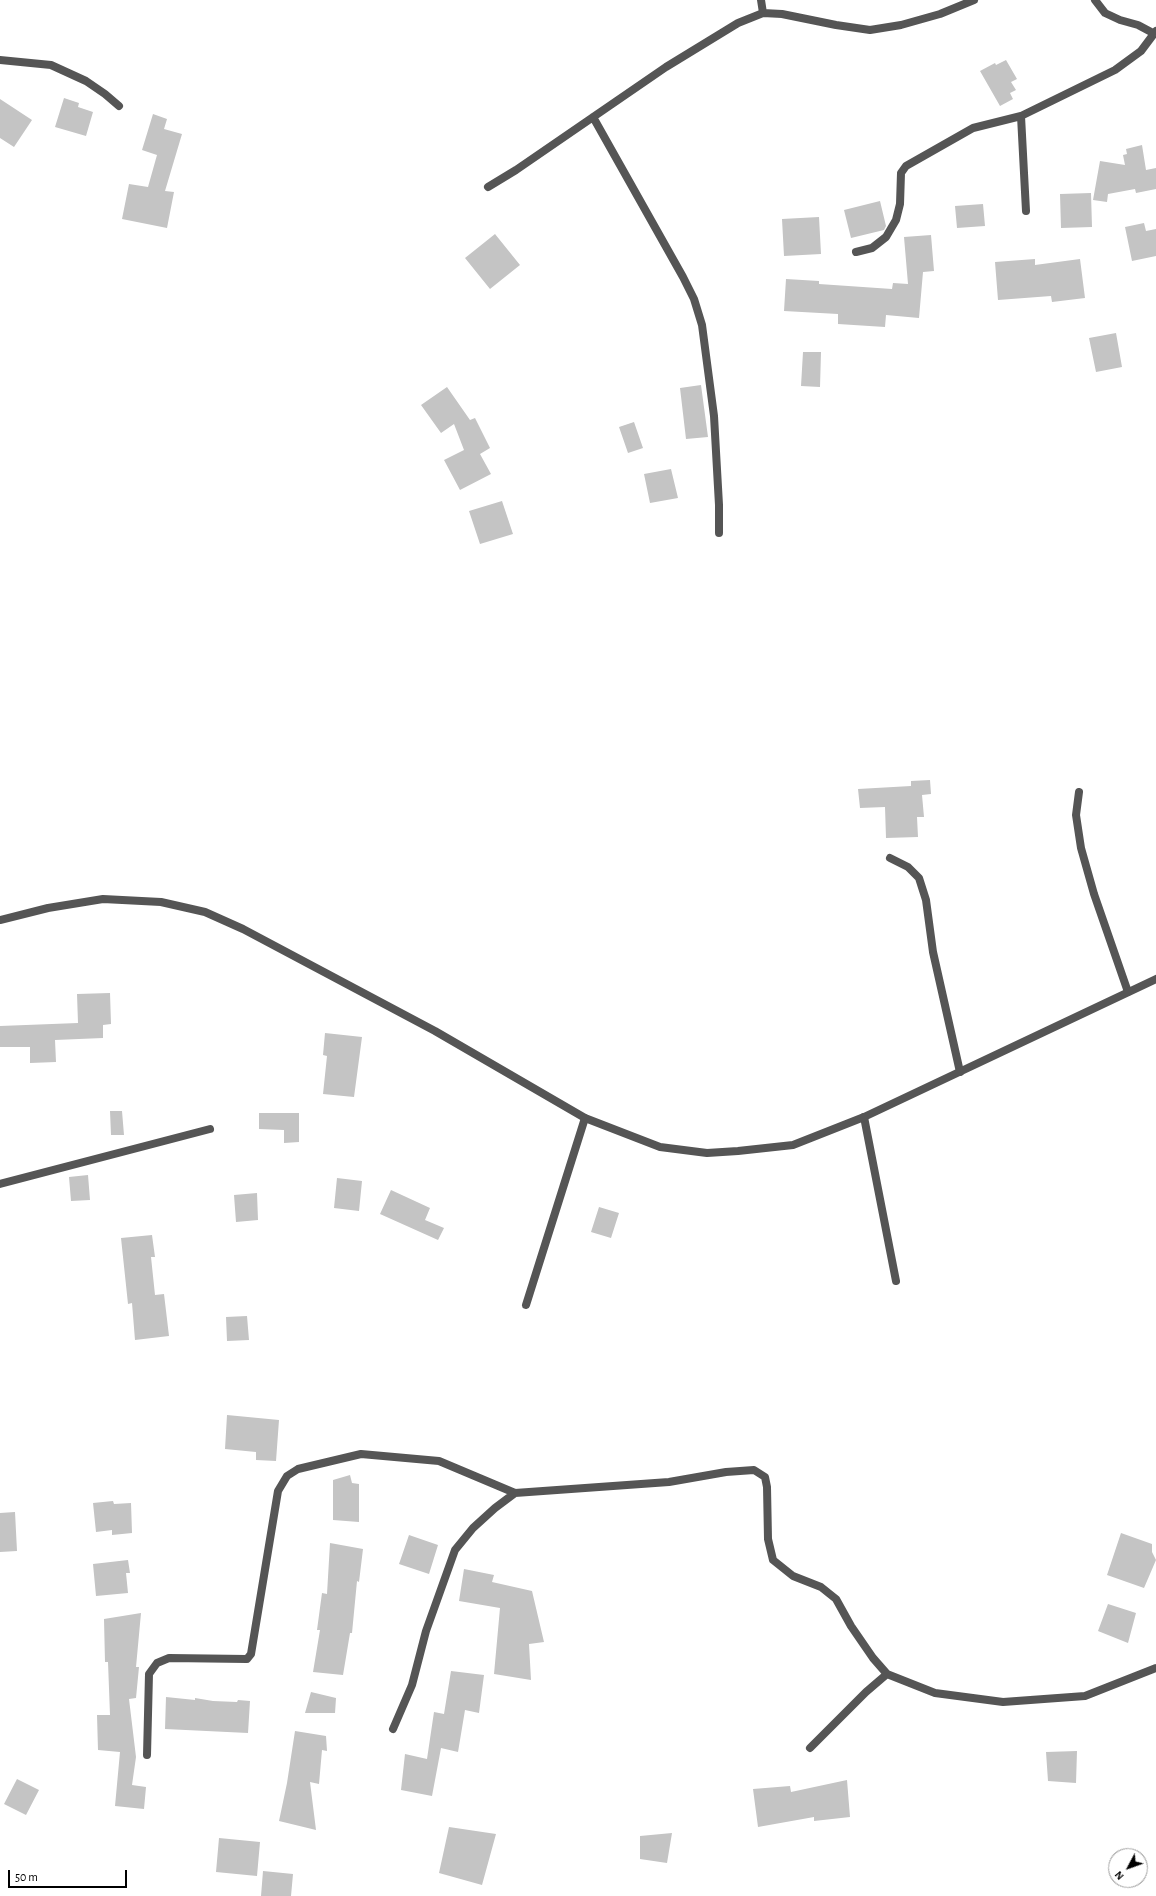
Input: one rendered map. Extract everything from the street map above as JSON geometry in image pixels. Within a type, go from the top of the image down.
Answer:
[{"type":"street","points":[[761,0],[763,13]]},
{"type":"street","points":[[488,187],[660,72],[732,27],[763,13],[782,14],[870,30],[901,25],[934,16],[974,0]]},
{"type":"street","points":[[856,252],[872,248],[886,237],[896,220],[900,204],[901,173],[906,166],[973,128],[1021,116],[1115,70],[1141,51],[1154,32],[1105,13],[1095,0]]},
{"type":"street","points":[[0,60],[52,65],[86,82],[105,94],[119,106]]},
{"type":"street","points":[[1021,116],[1026,211]]},
{"type":"street","points":[[593,117],[683,277],[694,300],[702,325],[714,416],[719,533]]},
{"type":"street","points":[[1079,792],[1076,815],[1081,848],[1094,894],[1128,992]]},
{"type":"street","points":[[890,858],[908,867],[919,878],[926,900],[933,952],[960,1072]]},
{"type":"street","points":[[0,920],[48,908],[103,898],[161,902],[205,912],[243,928],[428,1028],[585,1118],[660,1147],[707,1153],[793,1145],[864,1117],[1156,979]]},
{"type":"street","points":[[864,1117],[896,1281]]},
{"type":"street","points":[[526,1305],[585,1118]]},
{"type":"street","points":[[0,1184],[210,1129]]},
{"type":"street","points":[[147,1755],[149,1674],[157,1664],[169,1658],[247,1659],[251,1654],[278,1491],[287,1476],[298,1468],[361,1454],[439,1461],[515,1494],[669,1482],[726,1472],[754,1470],[765,1477],[768,1487],[768,1539],[773,1560],[793,1576],[821,1587],[836,1599],[851,1626],[873,1658],[887,1674],[935,1692],[1003,1702],[1085,1696],[1156,1668]]},
{"type":"street","points":[[393,1729],[412,1685],[426,1631],[455,1550],[484,1518],[515,1494]]},
{"type":"street","points":[[810,1748],[866,1692],[887,1674]]},
{"type":"building","points":[[1006,60],[1017,79],[1011,82],[1016,90],[1010,93],[1013,99],[1000,106],[980,71],[995,63],[996,65]]},
{"type":"building","points":[[64,98],[79,103],[78,107],[93,112],[86,136],[55,127]]},
{"type":"building","points":[[0,99],[32,120],[14,147],[0,138]]},
{"type":"building","points":[[153,114],[167,119],[164,129],[182,134],[165,191],[174,192],[167,228],[122,219],[129,184],[148,187],[157,155],[142,150]]},
{"type":"building","points":[[1142,145],[1146,170],[1156,168],[1156,189],[1136,193],[1135,189],[1108,194],[1107,202],[1093,200],[1100,161],[1125,165],[1123,155],[1127,154],[1126,149]]},
{"type":"building","points":[[1091,193],[1092,227],[1061,228],[1060,194]]},
{"type":"building","points":[[880,201],[886,226],[884,230],[851,238],[844,210]]},
{"type":"building","points":[[983,204],[985,226],[957,228],[955,206]]},
{"type":"building","points":[[819,217],[821,254],[784,256],[782,219]]},
{"type":"building","points":[[1144,223],[1146,231],[1156,229],[1156,256],[1132,261],[1125,227]]},
{"type":"building","points":[[495,234],[520,265],[490,289],[465,258]]},
{"type":"building","points":[[931,235],[934,271],[923,272],[919,318],[886,315],[885,327],[838,324],[838,314],[784,311],[786,279],[819,281],[819,284],[892,289],[893,283],[908,284],[904,237]]},
{"type":"building","points":[[1035,259],[1035,265],[1080,259],[1085,298],[1052,302],[1051,296],[998,300],[995,262]]},
{"type":"building","points":[[1116,333],[1122,367],[1096,372],[1089,338]]},
{"type":"building","points":[[803,352],[821,352],[820,387],[801,386]]},
{"type":"building","points":[[701,385],[708,437],[686,439],[680,388]]},
{"type":"building","points":[[447,387],[470,420],[475,418],[490,448],[480,454],[491,474],[460,490],[444,460],[464,450],[454,424],[441,433],[421,405]]},
{"type":"building","points":[[634,422],[643,448],[628,453],[619,427]]},
{"type":"building","points":[[671,469],[678,498],[650,503],[644,474]]},
{"type":"building","points":[[502,501],[513,534],[480,544],[469,511]]},
{"type":"building","points":[[930,780],[931,794],[922,795],[924,817],[917,817],[918,837],[886,838],[885,807],[860,808],[858,789],[911,786],[911,781]]},
{"type":"building","points":[[110,993],[111,1024],[103,1025],[103,1038],[55,1040],[56,1062],[30,1063],[30,1047],[0,1047],[0,1026],[78,1023],[77,994]]},
{"type":"building","points":[[325,1033],[362,1037],[354,1097],[323,1094],[327,1056],[323,1055]]},
{"type":"building","points":[[110,1111],[122,1111],[124,1135],[111,1135]]},
{"type":"building","points":[[259,1113],[299,1113],[299,1142],[284,1143],[284,1130],[259,1129]]},
{"type":"building","points":[[88,1175],[90,1200],[71,1201],[69,1177]]},
{"type":"building","points":[[337,1178],[362,1181],[359,1211],[334,1208]]},
{"type":"building","points":[[391,1190],[430,1208],[425,1220],[444,1228],[438,1240],[380,1214]]},
{"type":"building","points":[[257,1193],[258,1220],[236,1222],[234,1195]]},
{"type":"building","points":[[599,1207],[619,1213],[611,1238],[591,1232]]},
{"type":"building","points":[[152,1235],[155,1257],[151,1257],[155,1295],[164,1294],[169,1336],[135,1340],[132,1303],[128,1304],[121,1238]]},
{"type":"building","points":[[247,1316],[249,1340],[227,1341],[226,1317]]},
{"type":"building","points":[[227,1415],[279,1420],[276,1461],[256,1460],[256,1452],[225,1449]]},
{"type":"building","points":[[350,1475],[352,1483],[359,1484],[359,1522],[333,1520],[333,1480]]},
{"type":"building","points":[[113,1501],[114,1504],[131,1503],[132,1533],[112,1535],[112,1530],[96,1532],[93,1503]]},
{"type":"building","points":[[15,1512],[17,1551],[0,1552],[0,1513]]},
{"type":"building","points":[[1121,1533],[1152,1544],[1152,1552],[1156,1560],[1144,1588],[1107,1575]]},
{"type":"building","points":[[409,1535],[438,1545],[429,1574],[399,1564]]},
{"type":"building","points":[[330,1543],[363,1549],[359,1582],[357,1581],[352,1633],[350,1633],[343,1675],[313,1672],[320,1630],[317,1630],[322,1593],[327,1594]]},
{"type":"building","points":[[128,1560],[130,1573],[126,1573],[128,1593],[96,1596],[93,1564]]},
{"type":"building","points":[[464,1569],[494,1575],[492,1582],[532,1591],[544,1642],[529,1644],[531,1680],[494,1674],[500,1608],[459,1601]]},
{"type":"building","points":[[1108,1604],[1136,1613],[1128,1643],[1098,1631]]},
{"type":"building","points":[[141,1613],[136,1667],[139,1667],[136,1698],[129,1699],[136,1757],[132,1785],[146,1787],[144,1809],[115,1806],[120,1752],[98,1750],[97,1715],[110,1715],[108,1662],[105,1662],[104,1619]]},
{"type":"building","points":[[451,1671],[484,1675],[479,1713],[465,1710],[458,1752],[441,1748],[432,1796],[401,1790],[405,1754],[427,1759],[434,1712],[444,1714]]},
{"type":"building","points":[[311,1692],[336,1698],[335,1713],[305,1713]]},
{"type":"building","points":[[166,1697],[195,1700],[195,1698],[213,1701],[250,1701],[248,1733],[165,1729]]},
{"type":"building","points":[[295,1731],[326,1736],[327,1751],[322,1750],[319,1784],[310,1782],[316,1830],[279,1821],[287,1783]]},
{"type":"building","points":[[1077,1751],[1076,1783],[1048,1781],[1046,1752]]},
{"type":"building","points":[[17,1779],[39,1790],[26,1815],[4,1804]]},
{"type":"building","points":[[847,1780],[850,1817],[814,1821],[814,1817],[758,1827],[753,1789],[790,1786],[791,1792]]},
{"type":"building","points":[[449,1827],[496,1834],[482,1885],[439,1873]]},
{"type":"building","points":[[672,1833],[667,1863],[640,1859],[640,1836]]},
{"type":"building","points":[[219,1838],[260,1842],[257,1876],[216,1872]]},
{"type":"building","points":[[263,1871],[293,1874],[291,1896],[261,1896]]}]
